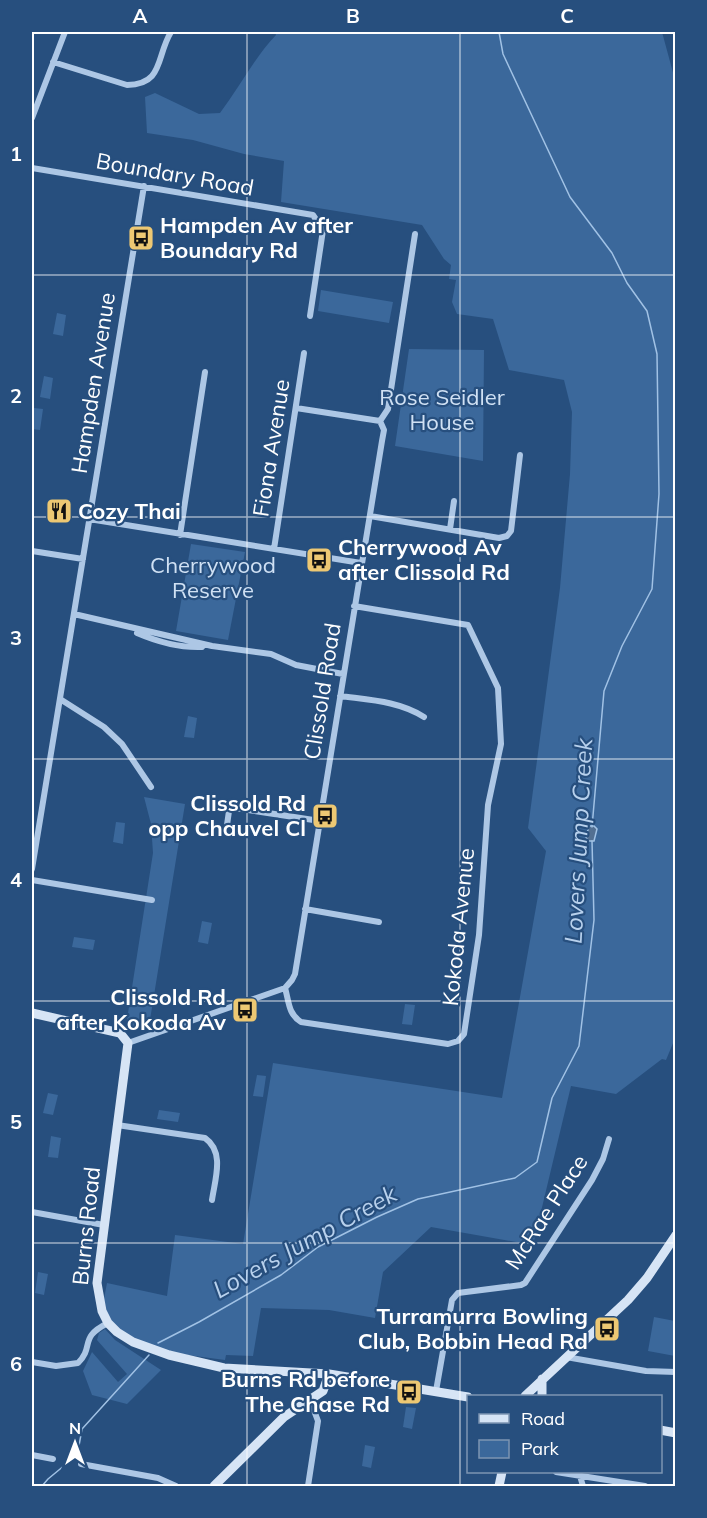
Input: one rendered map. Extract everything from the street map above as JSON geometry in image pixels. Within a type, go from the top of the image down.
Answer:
[{"type":"main road","points":[[32,1013],[120,1033],[128,1043]]},
{"type":"main road","name":"Burns Road","points":[[108,1323],[99,1304],[97,1283],[128,1043]]},
{"type":"main road","points":[[526,1395],[638,1289],[675,1236]]},
{"type":"main road","points":[[108,1323],[133,1342],[200,1364],[224,1368],[329,1374],[467,1397]]},
{"type":"main road","points":[[214,1486],[284,1417],[323,1391],[329,1374]]},
{"type":"main road","points":[[542,1380],[542,1395]]},
{"type":"street","points":[[32,118],[65,32]]},
{"type":"street","points":[[53,62],[127,85],[137,85],[151,79],[155,73],[162,49],[171,32]]},
{"type":"street","name":"Boundary Road","points":[[32,168],[313,215],[323,230],[310,316]]},
{"type":"street","name":"Hampden Avenue","points":[[32,869],[144,186]]},
{"type":"street","name":"Clissold Road","points":[[285,988],[295,974],[384,430],[380,421],[388,409],[415,234]]},
{"type":"street","name":"Fiona Avenue","points":[[274,549],[304,353]]},
{"type":"street","points":[[180,535],[205,372]]},
{"type":"street","points":[[296,408],[380,421]]},
{"type":"street","points":[[370,516],[499,538],[507,536],[512,531],[520,456]]},
{"type":"street","points":[[450,529],[453,501]]},
{"type":"street","points":[[89,519],[361,563]]},
{"type":"street","points":[[32,551],[83,559]]},
{"type":"street","name":"Kokoda Avenue","points":[[285,988],[293,1016],[302,1022],[448,1044],[458,1041],[464,1034],[479,935],[488,805],[501,744],[498,688],[468,625],[354,606]]},
{"type":"street","points":[[74,614],[120,625],[160,643],[191,647],[212,646],[271,654],[296,665],[344,674]]},
{"type":"street","points":[[340,696],[389,703],[414,711],[424,717]]},
{"type":"street","points":[[60,699],[104,727],[122,744],[151,787]]},
{"type":"street","points":[[227,825],[229,811],[234,808],[320,821]]},
{"type":"street","points":[[32,880],[152,900]]},
{"type":"street","points":[[305,909],[379,922]]},
{"type":"street","points":[[128,1043],[285,988]]},
{"type":"street","points":[[117,1125],[205,1138],[218,1156],[212,1200]]},
{"type":"street","name":"McRae Place","points":[[436,1391],[454,1296],[459,1293],[525,1283],[592,1180],[603,1159],[609,1139]]},
{"type":"street","points":[[32,1212],[104,1225]]},
{"type":"street","points":[[32,1362],[56,1366],[78,1363],[85,1354],[89,1336],[96,1329],[108,1323]]},
{"type":"street","points":[[566,1357],[646,1371],[675,1371]]},
{"type":"street","points":[[308,1486],[318,1421],[310,1401]]},
{"type":"street","points":[[32,1455],[52,1459]]},
{"type":"street","points":[[81,1464],[158,1478],[176,1486]]},
{"type":"street","points":[[562,1473],[645,1486]]},
{"type":"street","points":[[580,1476],[583,1486]]},
{"type":"green space","points":[[275,32],[662,32],[675,80],[676,1036],[666,1060],[662,1059],[616,1094],[571,1086],[533,1245],[431,1227],[383,1272],[375,1318],[329,1310],[261,1308],[253,1356],[226,1355],[225,1360],[172,1353],[130,1338],[107,1318],[103,1304],[107,1283],[167,1296],[175,1235],[243,1244],[273,1063],[502,1098],[546,851],[528,828],[560,588],[570,474],[572,412],[564,380],[509,370],[493,319],[457,314],[452,302],[456,280],[449,279],[451,265],[444,259],[422,225],[281,202],[284,161],[244,154],[193,140],[147,133],[145,97],[155,93],[199,114],[220,113],[276,35]]},
{"type":"green space","points":[[321,290],[393,302],[389,323],[318,311]]},
{"type":"green space","points":[[57,313],[66,315],[63,336],[53,334]]},
{"type":"green space","name":"Rose Seidler House","points":[[409,349],[484,350],[483,461],[395,446]]},
{"type":"green space","points":[[44,376],[53,378],[50,399],[40,397]]},
{"type":"green space","points":[[34,408],[43,409],[40,430],[32,429]]},
{"type":"green space","name":"Cherrywood Reserve","points":[[191,544],[245,552],[228,640],[176,631]]},
{"type":"green space","points":[[188,716],[197,718],[194,738],[184,737]]},
{"type":"green space","points":[[144,797],[185,804],[149,1026],[126,1026],[153,853],[151,824]]},
{"type":"green space","points":[[116,822],[125,823],[123,844],[113,842]]},
{"type":"green space","points":[[202,921],[212,923],[208,944],[198,942]]},
{"type":"green space","points":[[74,937],[95,940],[93,950],[72,947]]},
{"type":"green space","points":[[405,1004],[415,1005],[412,1025],[402,1024]]},
{"type":"green space","points":[[257,1075],[266,1076],[263,1097],[253,1096]]},
{"type":"green space","points":[[48,1093],[58,1095],[53,1115],[43,1113]]},
{"type":"green space","points":[[159,1110],[180,1113],[178,1122],[157,1119]]},
{"type":"green space","points":[[51,1136],[61,1138],[58,1158],[48,1157]]},
{"type":"green space","points":[[38,1272],[48,1274],[44,1295],[35,1293]]},
{"type":"green space","points":[[654,1317],[675,1321],[675,1356],[648,1351]]},
{"type":"green space","points":[[105,1329],[115,1340],[161,1370],[127,1404],[92,1395],[83,1371],[92,1352],[118,1382],[127,1374],[97,1340],[99,1333]]},
{"type":"green space","points":[[406,1407],[416,1408],[412,1429],[403,1427]]},
{"type":"green space","points":[[365,1445],[375,1447],[371,1468],[362,1466]]},
{"type":"shaded area","points":[[589,826],[597,829],[594,841],[588,841],[586,837]]},
{"type":"waterway","name":"Lovers Jump Creek","points":[[499,32],[503,54],[570,197],[612,253],[627,283],[647,311],[657,354],[659,494],[652,589],[622,646],[604,691],[592,827]]},
{"type":"waterway","name":"Lovers Jump Creek","points":[[158,1343],[281,1275],[318,1247],[377,1217],[418,1199],[515,1178],[537,1162],[552,1098],[579,1046],[594,920],[592,841]]},
{"type":"waterway","name":"Lovers Jump Creek","points":[[42,1486],[71,1460],[78,1451],[82,1429],[149,1355]]},
{"type":"place","name":"Hampden Av after Boundary Rd","points":[[141,238]]},
{"type":"place","name":"Cozy Thai","points":[[59,511]]},
{"type":"place","name":"Cherrywood Av after Clissold Rd","points":[[319,560]]},
{"type":"place","name":"Clissold Rd opp Chauvel Cl","points":[[325,816]]},
{"type":"place","name":"Clissold Rd after Kokoda Av","points":[[245,1010]]},
{"type":"place","name":"Turramurra Bowling Club, Bobbin Head Rd","points":[[607,1329]]},
{"type":"place","name":"Burns Rd before The Chase Rd","points":[[409,1392]]}]
